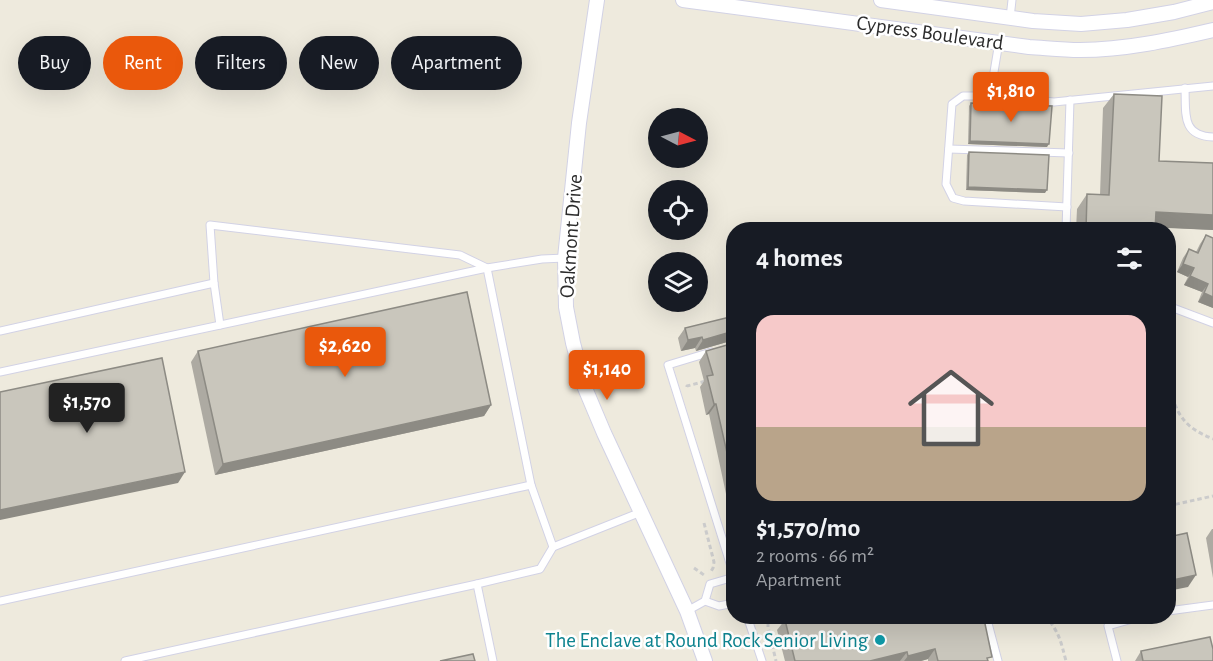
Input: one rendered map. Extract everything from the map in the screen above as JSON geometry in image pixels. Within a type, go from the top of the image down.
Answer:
[{"type":"street","name":"Oakmont Drive","points":[[597,0],[579,123],[565,258],[566,307],[585,388],[687,611],[705,661]]},
{"type":"street","name":"Cypress Boulevard","points":[[683,0],[1029,47],[1081,50],[1129,46],[1213,30]]},
{"type":"street","name":"Cypress Boulevard","points":[[881,0],[912,2],[1033,21],[1081,24],[1127,20],[1213,2]]},
{"type":"lane","points":[[1010,18],[1012,0]]},
{"type":"lane","points":[[990,96],[999,42]]},
{"type":"lane","points":[[1067,207],[964,201],[953,198],[946,184],[952,104],[963,96],[1054,102],[1213,86]]},
{"type":"lane","points":[[1185,88],[1186,118],[1190,129],[1201,137],[1213,137]]},
{"type":"lane","points":[[1066,222],[1071,100]]},
{"type":"lane","points":[[949,149],[1069,153]]},
{"type":"lane","points":[[220,325],[210,225],[460,255],[487,268]]},
{"type":"lane","points":[[0,372],[487,268],[542,259],[565,258]]},
{"type":"lane","points":[[487,268],[531,485],[553,546]]},
{"type":"lane","points":[[0,331],[214,283]]},
{"type":"lane","points":[[1176,309],[1213,323]]},
{"type":"lane","points":[[723,349],[668,364],[726,541]]},
{"type":"lane","points":[[0,601],[531,485]]},
{"type":"lane","points":[[125,661],[477,585],[540,568],[553,546],[641,512]]},
{"type":"lane","points":[[687,611],[705,601],[710,584],[726,579]]},
{"type":"lane","points":[[477,585],[493,661]]},
{"type":"lane","points":[[705,601],[719,606],[726,605]]},
{"type":"lane","points":[[1176,610],[1213,605]]},
{"type":"lane","points":[[750,624],[762,661]]},
{"type":"lane","points":[[989,624],[998,661]]},
{"type":"lane","points":[[1115,624],[1108,626],[1117,661]]},
{"type":"path","points":[[690,397],[687,386],[710,380]]},
{"type":"path","points":[[1176,406],[1190,427],[1213,440]]},
{"type":"path","points":[[1176,504],[1213,496]]},
{"type":"path","points":[[694,568],[704,575],[711,572],[713,568],[714,562],[704,523]]},
{"type":"path","points":[[768,624],[776,661]]},
{"type":"path","points":[[1052,624],[1060,639],[1066,661]]},
{"type":"building","points":[[1114,94],[1162,96],[1159,161],[1213,163],[1213,215],[1156,212],[1155,222],[1086,222],[1087,194],[1109,195]]},
{"type":"building","points":[[971,103],[1052,106],[1049,144],[970,141]]},
{"type":"building","points":[[969,152],[1049,155],[1047,190],[968,187]]},
{"type":"building","points":[[1206,235],[1213,238],[1213,297],[1204,293],[1208,284],[1190,276],[1194,268],[1183,264],[1189,249],[1198,253]]},
{"type":"building","points":[[467,292],[491,405],[223,464],[198,351]]},
{"type":"building","points":[[726,318],[726,333],[703,340],[702,337],[688,340],[685,328]]},
{"type":"building","points":[[726,345],[726,448],[707,376],[713,375],[706,351]]},
{"type":"building","points":[[162,358],[185,472],[0,510],[0,392]]},
{"type":"building","points":[[1187,533],[1196,575],[1176,579],[1176,535]]},
{"type":"building","name":"The Enclave at Round Rock Senior Living","points":[[786,624],[985,624],[992,657],[987,658],[988,661],[938,661],[935,649],[908,656],[907,652],[870,661],[795,661]]},
{"type":"building","points":[[1210,637],[1213,661],[1143,661],[1141,651]]},
{"type":"building","points":[[473,654],[475,661],[440,661]]},
{"type":"place","name":"The Enclave at Round Rock Senior Living","points":[[880,640]]}]
